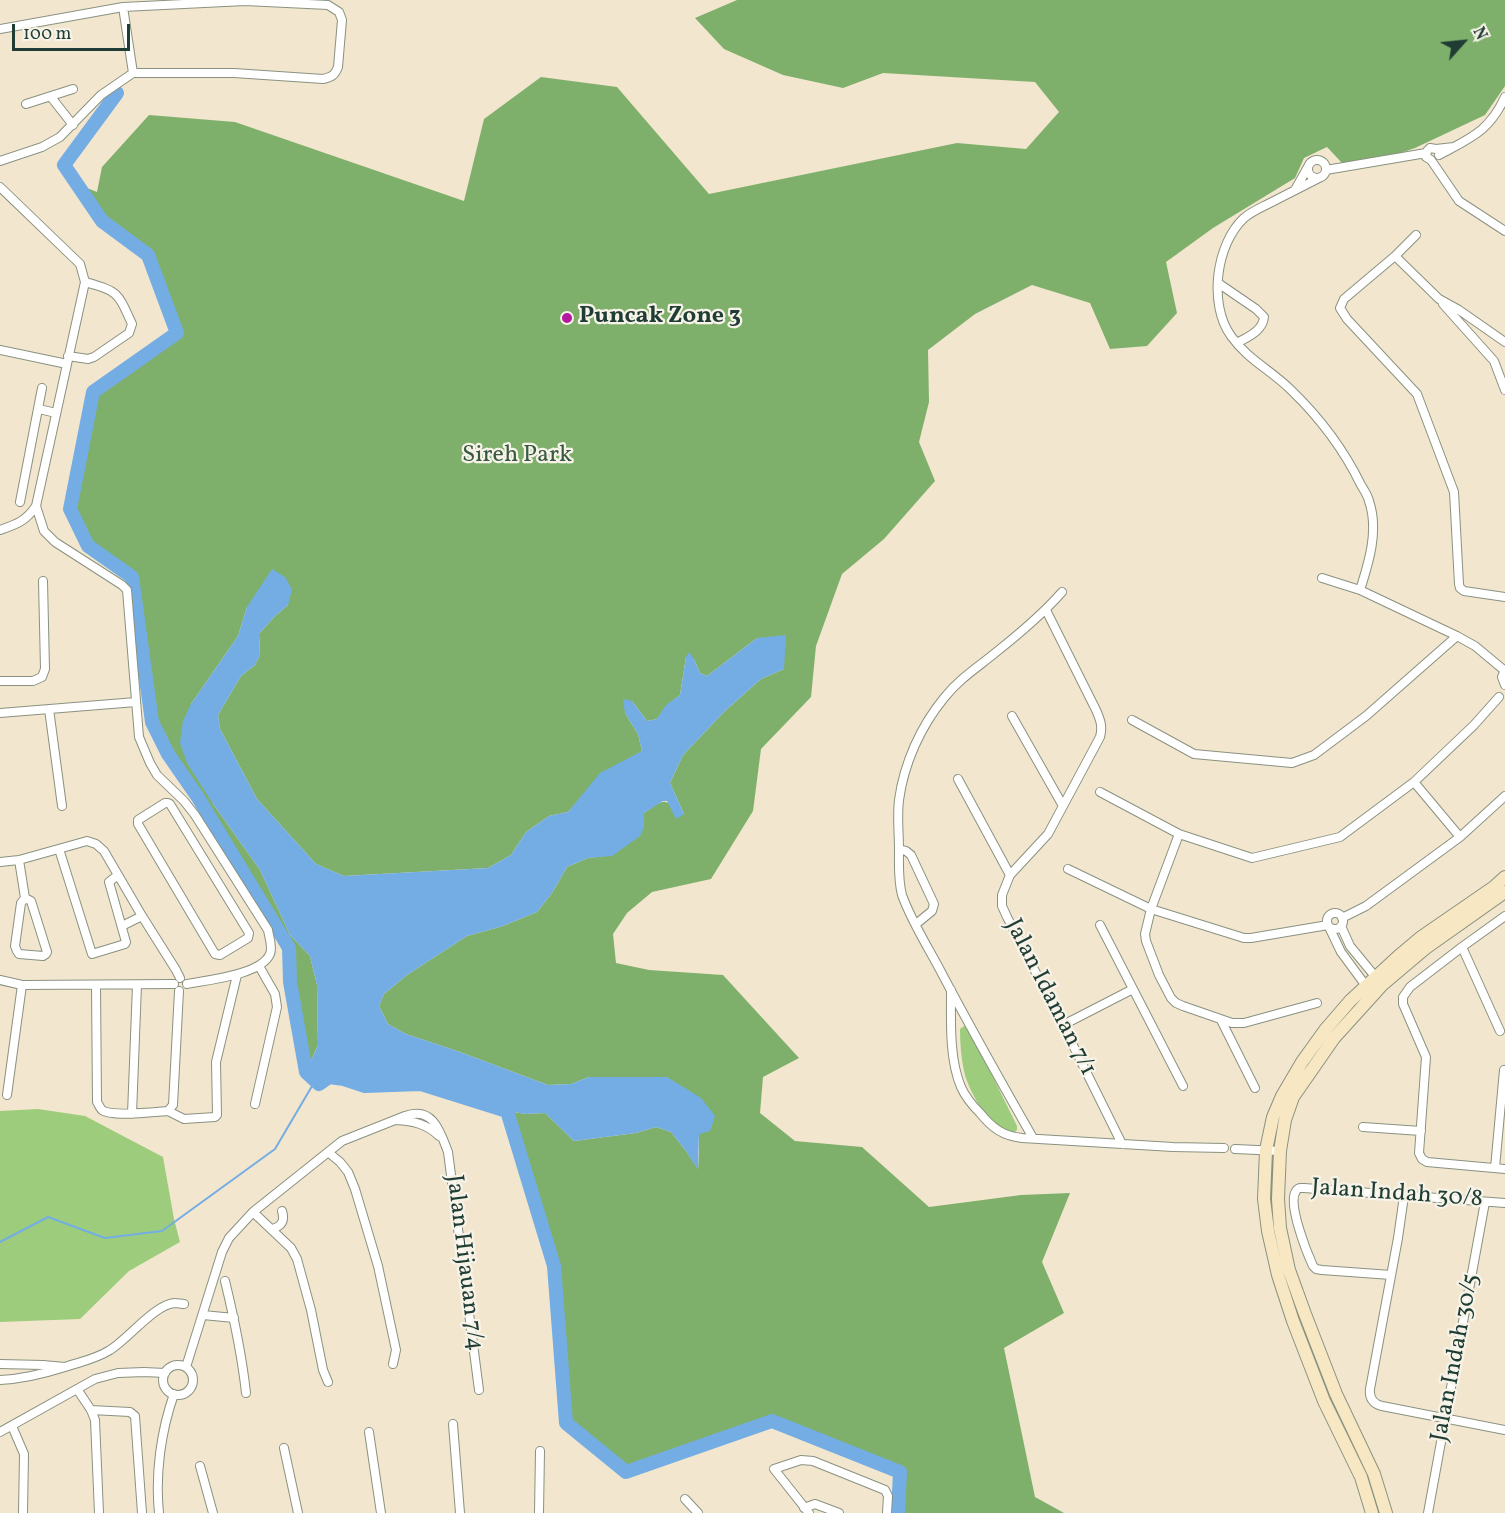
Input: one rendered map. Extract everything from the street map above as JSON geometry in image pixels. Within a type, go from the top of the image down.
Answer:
[{"type":"main road","points":[[1392,1513],[1387,1496],[1336,1394],[1289,1270],[1280,1228],[1279,1209],[1280,1151],[1285,1120],[1293,1097],[1374,986],[1420,938],[1505,877]]},
{"type":"main road","points":[[1372,1513],[1361,1477],[1324,1401],[1278,1275],[1268,1231],[1264,1199],[1266,1150],[1273,1117],[1282,1096],[1302,1062],[1350,1001],[1505,892]]},
{"type":"main road","points":[[1374,1474],[1386,1513]]},
{"type":"street","points":[[0,29],[123,7],[245,1],[328,5],[339,12],[342,20],[338,67],[336,73],[331,77],[323,79],[234,73],[133,73],[101,95],[60,137],[42,147],[0,161]]},
{"type":"street","points":[[123,7],[133,73]]},
{"type":"street","points":[[26,104],[73,89]]},
{"type":"street","points":[[51,97],[73,124]]},
{"type":"street","points":[[1309,165],[1312,176],[1434,155],[1466,142],[1478,134],[1500,109],[1505,97]]},
{"type":"street","points":[[1434,155],[1440,175],[1459,201],[1505,231]]},
{"type":"street","points":[[1295,190],[1313,161],[1323,162],[1323,173]]},
{"type":"street","points":[[1323,173],[1245,217],[1232,232],[1223,252],[1218,283],[1218,304],[1222,320],[1230,335],[1251,359],[1291,389],[1322,424],[1351,464],[1369,501],[1374,525],[1360,590]]},
{"type":"street","points":[[0,187],[80,264],[85,282],[36,506],[28,517],[16,525],[0,530]]},
{"type":"street","points":[[1497,225],[1505,217]]},
{"type":"street","points":[[1416,235],[1344,299],[1340,308],[1347,319],[1417,394],[1454,492],[1460,588],[1505,597]]},
{"type":"street","points":[[1395,256],[1439,299],[1494,361],[1505,390]]},
{"type":"street","points":[[0,350],[68,360],[88,359],[129,333],[132,324],[118,295],[109,289],[85,282]]},
{"type":"street","points":[[1218,283],[1264,317],[1260,328],[1237,343]]},
{"type":"street","points":[[1439,299],[1505,342]]},
{"type":"street","points":[[1494,361],[1505,357]]},
{"type":"street","points":[[20,502],[42,388]]},
{"type":"street","points":[[39,409],[56,413]]},
{"type":"street","points":[[26,474],[42,477]]},
{"type":"street","points":[[0,980],[22,985],[180,984],[237,975],[259,966],[270,954],[271,942],[267,930],[200,822],[184,801],[157,775],[139,737],[127,590],[56,542],[44,531],[36,506]]},
{"type":"street","points":[[1322,578],[1360,590],[1475,645],[1505,670],[1502,677],[1505,685]]},
{"type":"street","points":[[0,681],[33,681],[42,677],[45,669],[43,581]]},
{"type":"street","points":[[1033,1138],[951,990],[902,893],[898,873],[898,819],[902,784],[917,740],[944,698],[971,671],[1046,610],[1062,592]]},
{"type":"street","name":"Jalan Idaman 7/1","points":[[1046,610],[1101,720],[1102,731],[1043,841],[1010,875],[1003,890],[1002,906],[1122,1144]]},
{"type":"street","points":[[1132,720],[1194,754],[1292,763],[1314,755],[1366,716],[1457,636]]},
{"type":"street","points":[[1100,792],[1179,834],[1252,858],[1340,837],[1414,782],[1474,725],[1498,697]]},
{"type":"street","points":[[0,713],[136,702]]},
{"type":"street","points":[[50,709],[62,806]]},
{"type":"street","points":[[1012,716],[1063,806]]},
{"type":"street","points":[[958,779],[1010,875]]},
{"type":"street","points":[[1414,782],[1460,837]]},
{"type":"street","points":[[1068,869],[1151,909],[1247,938],[1329,926],[1337,929],[1341,922],[1460,837],[1505,796]]},
{"type":"street","points":[[168,802],[236,912],[249,933],[248,938],[218,956],[137,821],[168,802]]},
{"type":"street","points":[[187,830],[200,822]]},
{"type":"street","points":[[1179,834],[1146,926],[1146,940],[1159,975],[1171,998],[1183,1006],[1232,1023],[1244,1023],[1317,1003]]},
{"type":"street","points":[[0,862],[19,860],[87,842],[96,844],[104,851],[176,970],[180,984],[173,1105],[168,1111]]},
{"type":"street","points":[[59,849],[92,954],[126,942],[108,882],[118,875]]},
{"type":"street","points":[[899,849],[906,850],[911,855],[934,903],[932,912],[916,924]]},
{"type":"street","points":[[19,860],[25,898],[21,903],[15,946],[19,954],[43,956],[46,952],[31,901],[25,898]]},
{"type":"street","points":[[236,912],[250,903]]},
{"type":"street","points":[[1331,914],[1339,915],[1350,946],[1374,986],[1341,952],[1327,920],[1331,914]]},
{"type":"street","points":[[122,926],[142,916]]},
{"type":"street","points":[[1505,916],[1410,987],[1403,997],[1405,1010],[1426,1057],[1419,1153],[1422,1159],[1427,1162],[1505,1169]]},
{"type":"street","points":[[1100,925],[1183,1086]]},
{"type":"street","points":[[1462,947],[1500,1031]]},
{"type":"street","points":[[255,1104],[277,1007],[274,994],[259,966]]},
{"type":"street","points":[[96,985],[97,1102],[102,1110],[110,1113],[132,1114],[168,1111],[184,1119],[215,1117],[217,1115],[216,1062],[237,975]]},
{"type":"street","points":[[7,1095],[22,985]]},
{"type":"street","points":[[132,1114],[137,985]]},
{"type":"street","points":[[1063,1025],[1133,989]]},
{"type":"street","points":[[951,990],[951,1026],[957,1074],[962,1088],[976,1108],[1002,1134],[1012,1137],[1122,1144],[1224,1148]]},
{"type":"street","points":[[1221,1020],[1255,1088]]},
{"type":"street","points":[[951,1026],[968,1021]]},
{"type":"street","points":[[1495,1168],[1504,1070]]},
{"type":"street","name":"Jalan Hijauan 7/4","points":[[328,1152],[351,1136],[412,1113],[420,1113],[433,1120],[448,1152],[479,1390]]},
{"type":"street","points":[[1363,1127],[1421,1131]]},
{"type":"street","points":[[1234,1149],[1280,1151]]},
{"type":"street","points":[[186,1367],[222,1252],[229,1238],[253,1212],[328,1152],[348,1172],[358,1200],[378,1266],[396,1350],[393,1364]]},
{"type":"street","name":"Jalan Indah 30/8","points":[[1391,1275],[1316,1269],[1311,1263],[1300,1233],[1294,1194],[1300,1188],[1505,1203]]},
{"type":"street","points":[[1404,1196],[1369,1394],[1373,1402],[1382,1406],[1505,1430]]},
{"type":"street","name":"Jalan Indah 30/5","points":[[1428,1513],[1485,1202]]},
{"type":"street","points":[[272,1229],[283,1223],[282,1211]]},
{"type":"street","points":[[253,1212],[291,1248],[297,1259],[311,1310],[323,1370],[328,1382]]},
{"type":"street","points":[[225,1281],[234,1318],[246,1394]]},
{"type":"street","points":[[0,1380],[39,1376],[93,1358],[117,1345],[157,1310],[175,1302],[184,1304]]},
{"type":"street","points":[[203,1315],[234,1318]]},
{"type":"street","points":[[0,1364],[65,1367]]},
{"type":"street","points":[[174,1365],[186,1367],[193,1378],[191,1386],[182,1394],[174,1394],[164,1385],[165,1373],[174,1365]]},
{"type":"street","points":[[0,1432],[95,1379],[118,1373],[165,1373]]},
{"type":"street","points":[[77,1389],[91,1410],[94,1420],[99,1513]]},
{"type":"street","points":[[159,1513],[160,1451],[174,1394]]},
{"type":"street","points":[[91,1410],[130,1412],[135,1416],[142,1513]]},
{"type":"street","points":[[453,1424],[460,1513]]},
{"type":"street","points":[[12,1426],[24,1454],[23,1513]]},
{"type":"street","points":[[369,1432],[381,1513]]},
{"type":"street","points":[[284,1448],[298,1513]]},
{"type":"street","points":[[539,1513],[540,1451]]},
{"type":"street","points":[[839,1513],[815,1504],[806,1510],[774,1469],[801,1460],[813,1461],[885,1490],[888,1496],[887,1513]]},
{"type":"street","points":[[200,1466],[213,1513]]},
{"type":"street","points":[[685,1499],[698,1513]]},
{"type":"green space","name":"Sireh Park","points":[[737,0],[1505,0],[1505,86],[1485,115],[1415,148],[1377,161],[1342,163],[1327,147],[1304,158],[1295,178],[1213,228],[1166,262],[1177,313],[1147,346],[1110,349],[1090,303],[1032,285],[975,314],[928,350],[929,402],[919,442],[935,481],[884,539],[842,574],[816,646],[811,697],[761,749],[753,811],[711,879],[652,892],[627,913],[613,934],[616,963],[649,970],[723,975],[799,1058],[763,1077],[760,1113],[795,1141],[862,1147],[929,1207],[1021,1195],[1070,1193],[1042,1262],[1064,1313],[1004,1348],[1035,1497],[1064,1513],[898,1513],[899,1472],[772,1421],[626,1472],[566,1423],[554,1266],[507,1111],[526,1114],[545,1113],[574,1141],[636,1133],[656,1127],[671,1132],[698,1169],[699,1133],[589,1077],[571,1084],[548,1085],[406,1034],[388,1024],[379,1006],[384,994],[407,975],[467,936],[503,926],[537,912],[552,893],[567,867],[588,858],[612,855],[644,827],[644,813],[664,802],[684,814],[670,783],[683,755],[725,711],[761,679],[784,669],[757,638],[707,676],[700,673],[694,659],[686,657],[680,695],[667,705],[657,719],[647,721],[632,701],[625,713],[638,734],[642,751],[583,795],[568,812],[549,816],[526,832],[511,855],[488,868],[344,876],[316,864],[257,799],[220,729],[218,715],[241,676],[255,665],[260,655],[259,634],[288,605],[247,607],[238,636],[191,704],[213,804],[260,870],[290,935],[310,956],[317,985],[318,1045],[306,1072],[290,982],[289,948],[197,796],[168,754],[152,722],[132,578],[88,546],[70,509],[93,392],[177,333],[148,255],[102,221],[77,184],[97,192],[102,167],[149,115],[235,122],[464,201],[484,119],[541,77],[617,87],[709,194],[957,143],[1026,149],[1059,112],[1035,82],[883,73],[843,88],[783,75],[724,49],[695,18]]},
{"type":"green space","points":[[964,1026],[969,1028],[1017,1126],[1014,1133],[1002,1131],[995,1126],[983,1112],[969,1086],[961,1050],[960,1029]]},
{"type":"green space","points":[[38,1109],[85,1116],[163,1157],[180,1242],[129,1271],[80,1319],[0,1322],[0,1111]]},
{"type":"water","points":[[272,569],[285,577],[292,589],[288,605],[259,634],[260,655],[255,665],[241,676],[218,715],[220,729],[257,799],[316,864],[344,876],[488,868],[511,855],[526,832],[549,816],[568,812],[600,773],[642,751],[638,734],[625,713],[623,699],[632,701],[647,721],[657,719],[666,705],[680,695],[686,657],[689,652],[700,673],[707,676],[757,638],[786,635],[784,669],[761,679],[725,711],[683,755],[670,783],[684,814],[676,819],[667,801],[663,801],[644,813],[644,827],[640,836],[612,856],[588,858],[567,867],[552,893],[537,912],[503,926],[467,936],[407,975],[384,994],[379,1006],[388,1024],[406,1034],[548,1085],[571,1084],[589,1077],[667,1077],[701,1098],[715,1116],[710,1131],[699,1134],[698,1170],[671,1132],[656,1127],[636,1133],[574,1141],[545,1113],[526,1114],[507,1111],[421,1084],[365,1086],[329,1077],[319,1084],[306,1072],[318,1045],[317,985],[310,956],[290,935],[260,870],[187,763],[180,743],[183,721],[191,704],[238,636],[247,607]]},
{"type":"waterway","points":[[117,93],[64,165],[102,221],[148,255],[177,333],[93,392],[70,509],[88,546],[132,577],[152,722],[168,754],[197,796],[289,948],[290,982],[306,1072],[319,1084],[329,1077],[365,1086],[421,1084],[507,1111],[554,1266],[566,1423],[626,1472],[772,1421],[900,1472],[898,1513]]},
{"type":"waterway","points":[[0,1242],[48,1217],[105,1238],[162,1231],[275,1149],[315,1081]]},
{"type":"place","name":"Puncak Zone 3","points":[[567,318]]}]
